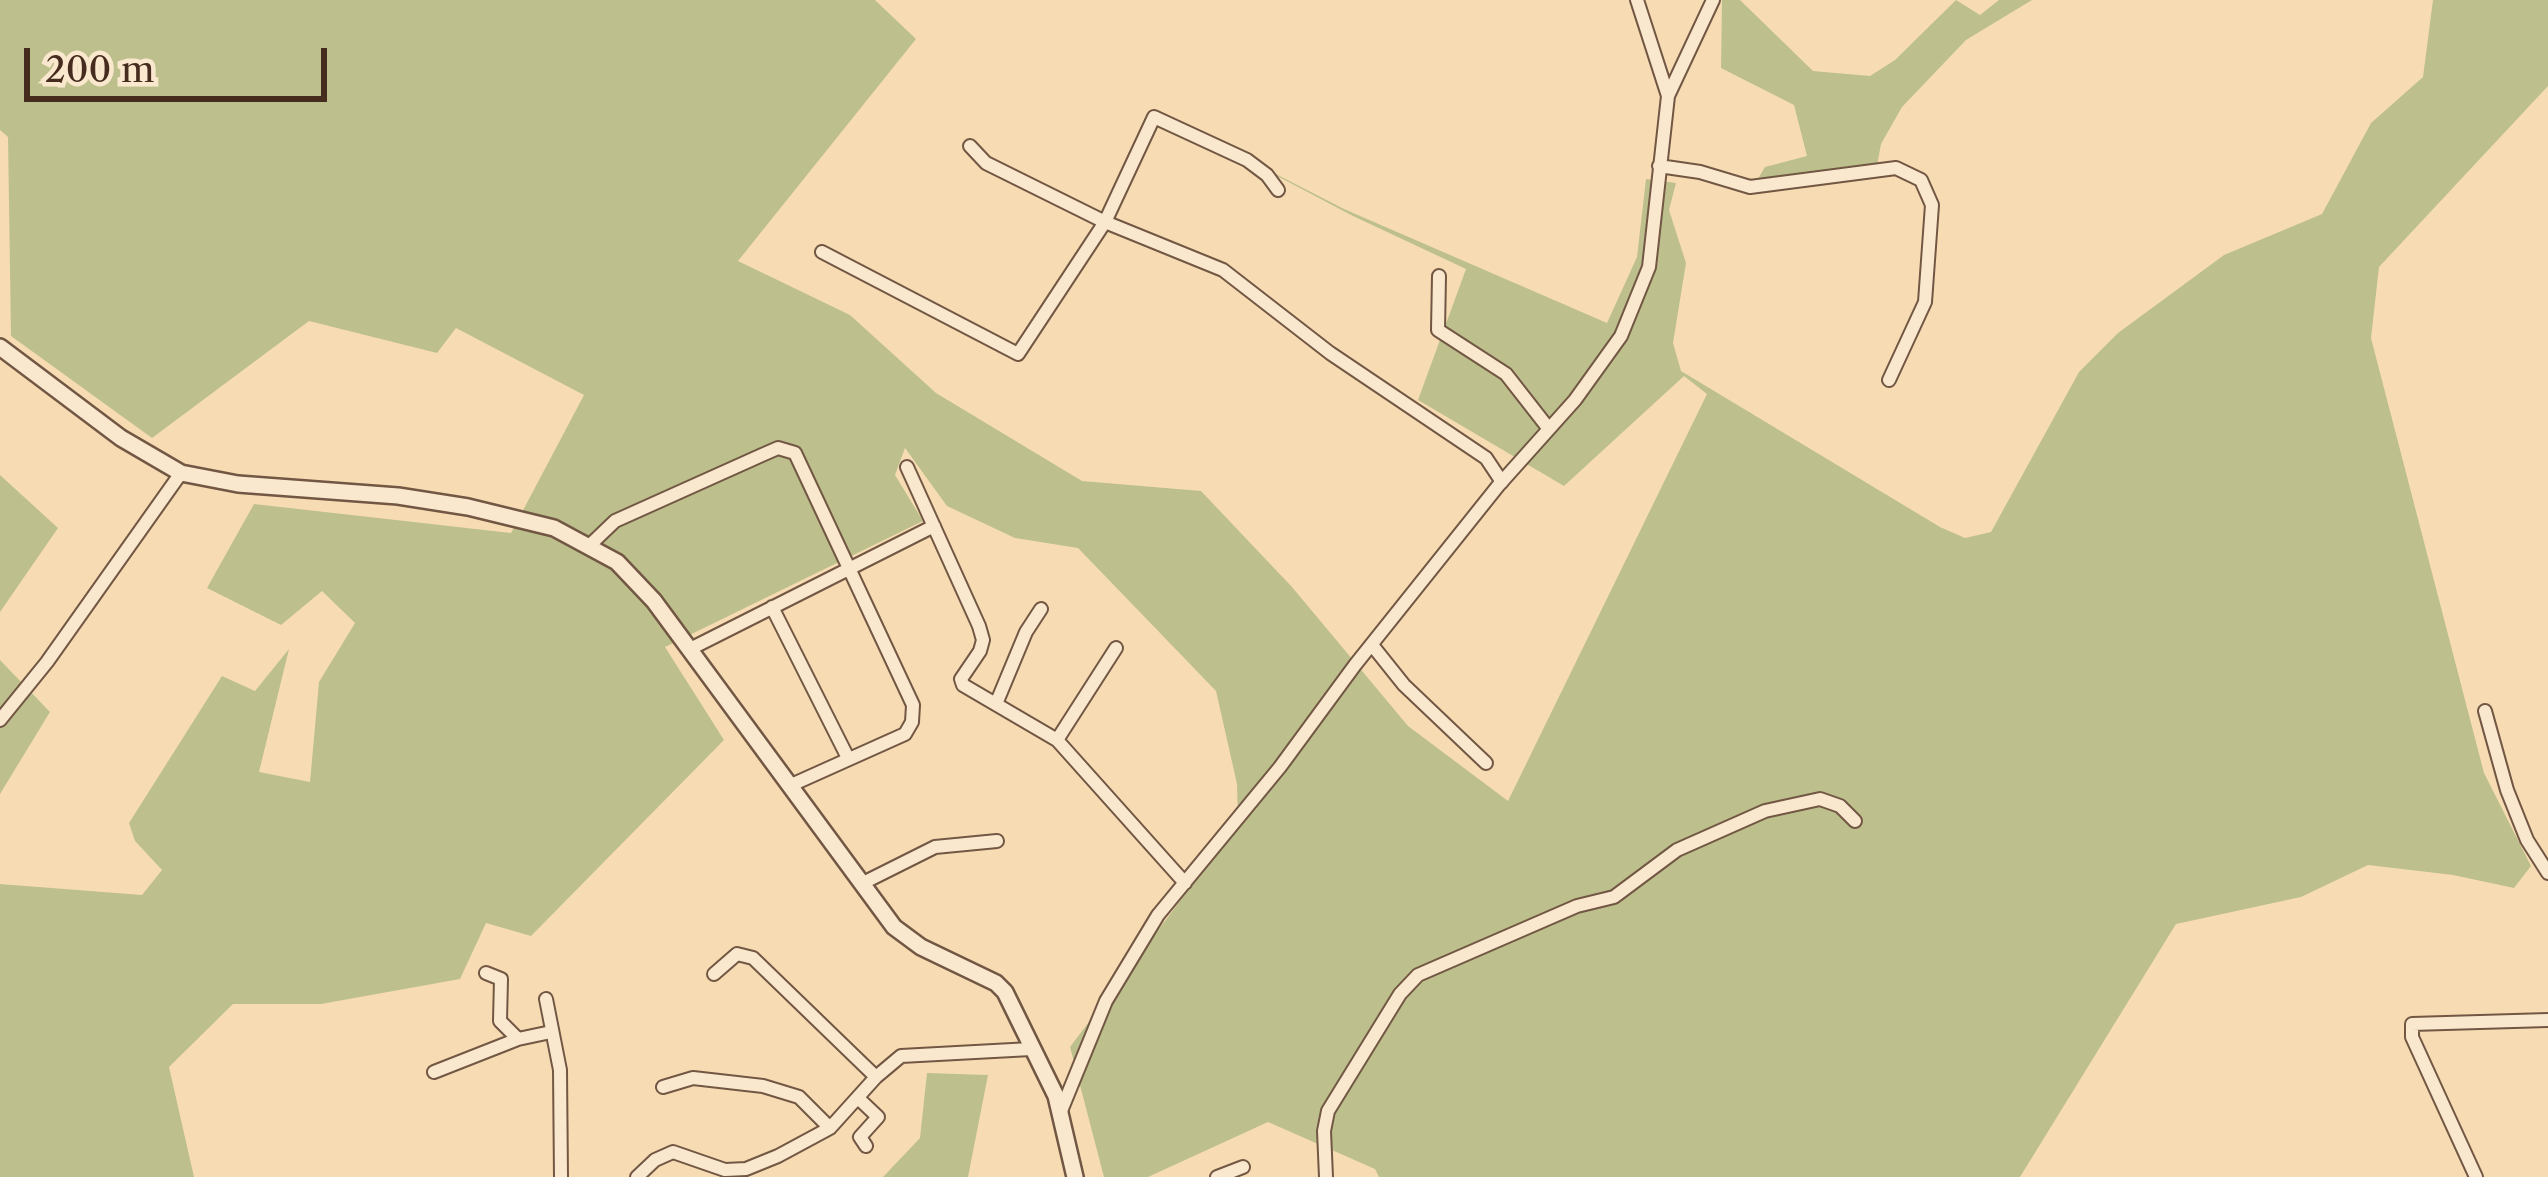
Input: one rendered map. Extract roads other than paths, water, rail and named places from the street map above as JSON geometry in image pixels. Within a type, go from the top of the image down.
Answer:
[{"type":"street","points":[[1637,0],[1668,96]]},
{"type":"street","points":[[1061,1111],[1120,973],[1158,915],[1502,482],[1607,359],[1630,319],[1649,267],[1668,96],[1713,0]]},
{"type":"street","points":[[822,252],[1018,354],[1105,222],[1154,117],[1247,160],[1278,190]]},
{"type":"street","points":[[970,146],[986,163],[1105,222],[1223,270],[1330,353],[1486,458],[1502,482]]},
{"type":"street","points":[[1659,166],[1750,187],[1896,168],[1921,180],[1932,205],[1925,302],[1889,380]]},
{"type":"street","points":[[1438,276],[1438,330],[1506,374],[1549,429]]},
{"type":"street","points":[[3,355],[133,446],[181,473],[238,484],[398,496],[468,507],[554,528],[616,562],[654,601],[905,937],[1005,992],[1061,1111],[1075,1177]]},
{"type":"street","points":[[590,545],[615,521],[778,448],[795,454],[913,705],[912,722],[904,734],[789,786]]},
{"type":"street","points":[[907,467],[983,640],[961,679],[963,685],[1057,740],[1185,883]]},
{"type":"street","points":[[0,721],[181,473]]},
{"type":"street","points":[[690,649],[934,526]]},
{"type":"street","points":[[772,607],[848,758]]},
{"type":"street","points":[[996,704],[1041,608]]},
{"type":"street","points":[[1372,645],[1403,685],[1486,763]]},
{"type":"street","points":[[1057,740],[1116,648]]},
{"type":"street","points":[[2485,711],[2507,790],[2527,839],[2548,873]]},
{"type":"street","points":[[1326,1177],[1328,1112],[1400,994],[1418,975],[1577,906],[1614,897],[1677,850],[1765,811],[1820,800],[1840,806],[1855,821]]},
{"type":"street","points":[[863,884],[935,847],[997,842]]},
{"type":"street","points":[[715,974],[736,954],[746,954],[876,1077]]},
{"type":"street","points":[[486,973],[501,979],[500,1021],[518,1040]]},
{"type":"street","points":[[546,999],[560,1070],[562,1177]]},
{"type":"street","points":[[2476,1177],[2412,1037],[2412,1024],[2548,1020]]},
{"type":"street","points":[[434,1072],[551,1032]]},
{"type":"street","points":[[637,1177],[655,1160],[674,1152],[713,1169],[746,1169],[830,1128],[901,1056],[1031,1049]]},
{"type":"street","points":[[663,1087],[693,1078],[763,1086],[799,1097],[830,1128]]},
{"type":"street","points":[[858,1098],[878,1117],[860,1137],[866,1146]]},
{"type":"street","points":[[1217,1177],[1243,1168]]}]
